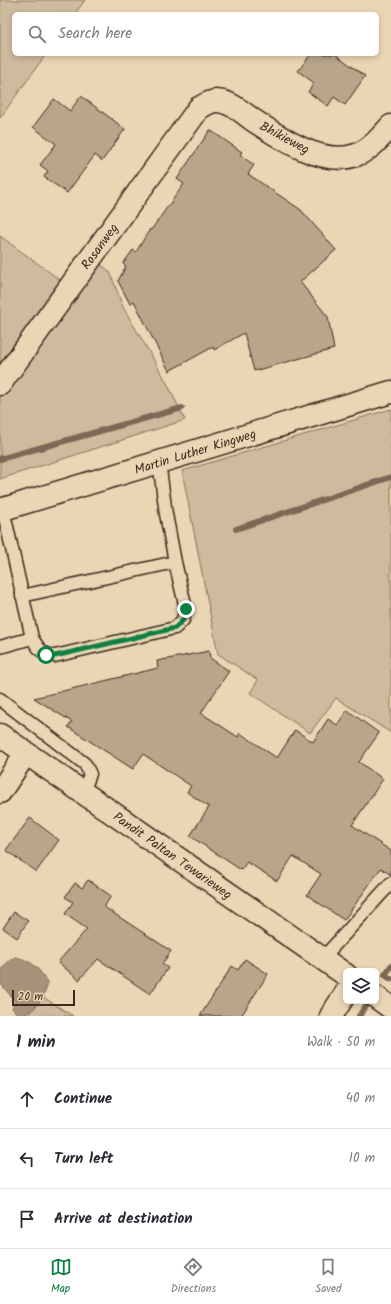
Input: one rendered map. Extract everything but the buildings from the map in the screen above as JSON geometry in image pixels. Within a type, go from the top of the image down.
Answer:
[{"type":"street","name":"Bhikieweg","points":[[199,108],[215,101],[232,106],[286,141],[317,154],[339,158],[356,155],[367,150],[391,126]]},
{"type":"street","name":"Rosanweg","points":[[0,384],[199,108]]},
{"type":"street","name":"Martin Luther Kingweg","points":[[1,509],[391,392]]},
{"type":"street","name":"Pandit Paltan Tewarieweg","points":[[0,735],[343,973]]},
{"type":"street","points":[[0,792],[26,753]]},
{"type":"street","points":[[331,1016],[343,998]]},
{"type":"street","points":[[379,999],[391,1008]]},
{"type":"lane","points":[[1,509],[32,638],[40,651],[46,655],[55,656],[175,628],[183,620],[186,609],[166,514],[159,462]]},
{"type":"lane","points":[[22,596],[175,562]]},
{"type":"lane","points":[[0,647],[32,638]]},
{"type":"lane","points":[[0,699],[85,764],[90,774],[81,791]]},
{"type":"lane","points":[[322,959],[391,883]]},
{"type":"shaded area","points":[[0,0],[85,0],[76,12],[12,12],[12,56],[45,56],[0,118]]},
{"type":"shaded area","points":[[0,236],[63,282],[0,371]]},
{"type":"shaded area","points":[[96,264],[103,266],[110,272],[123,307],[166,381],[185,420],[0,479],[0,394]]},
{"type":"shaded area","points":[[391,409],[391,733],[336,698],[310,733],[250,693],[258,680],[218,654],[182,471]]},
{"type":"shaded area","points":[[15,957],[26,960],[35,966],[48,984],[39,1002],[23,1016],[17,1014],[12,1008],[15,1001],[0,983],[3,968]]},
{"type":"shaded area","points":[[43,997],[73,1016],[28,1016]]},
{"type":"waterway","points":[[0,459],[182,408]]},
{"type":"waterway","points":[[236,529],[391,477]]},
{"type":"waterway","points":[[391,966],[385,975],[391,979]]},
{"type":"waterway","points":[[359,1016],[365,1007]]},
{"type":"route","points":[[46,655],[55,656],[175,628],[183,620],[186,609]]}]
